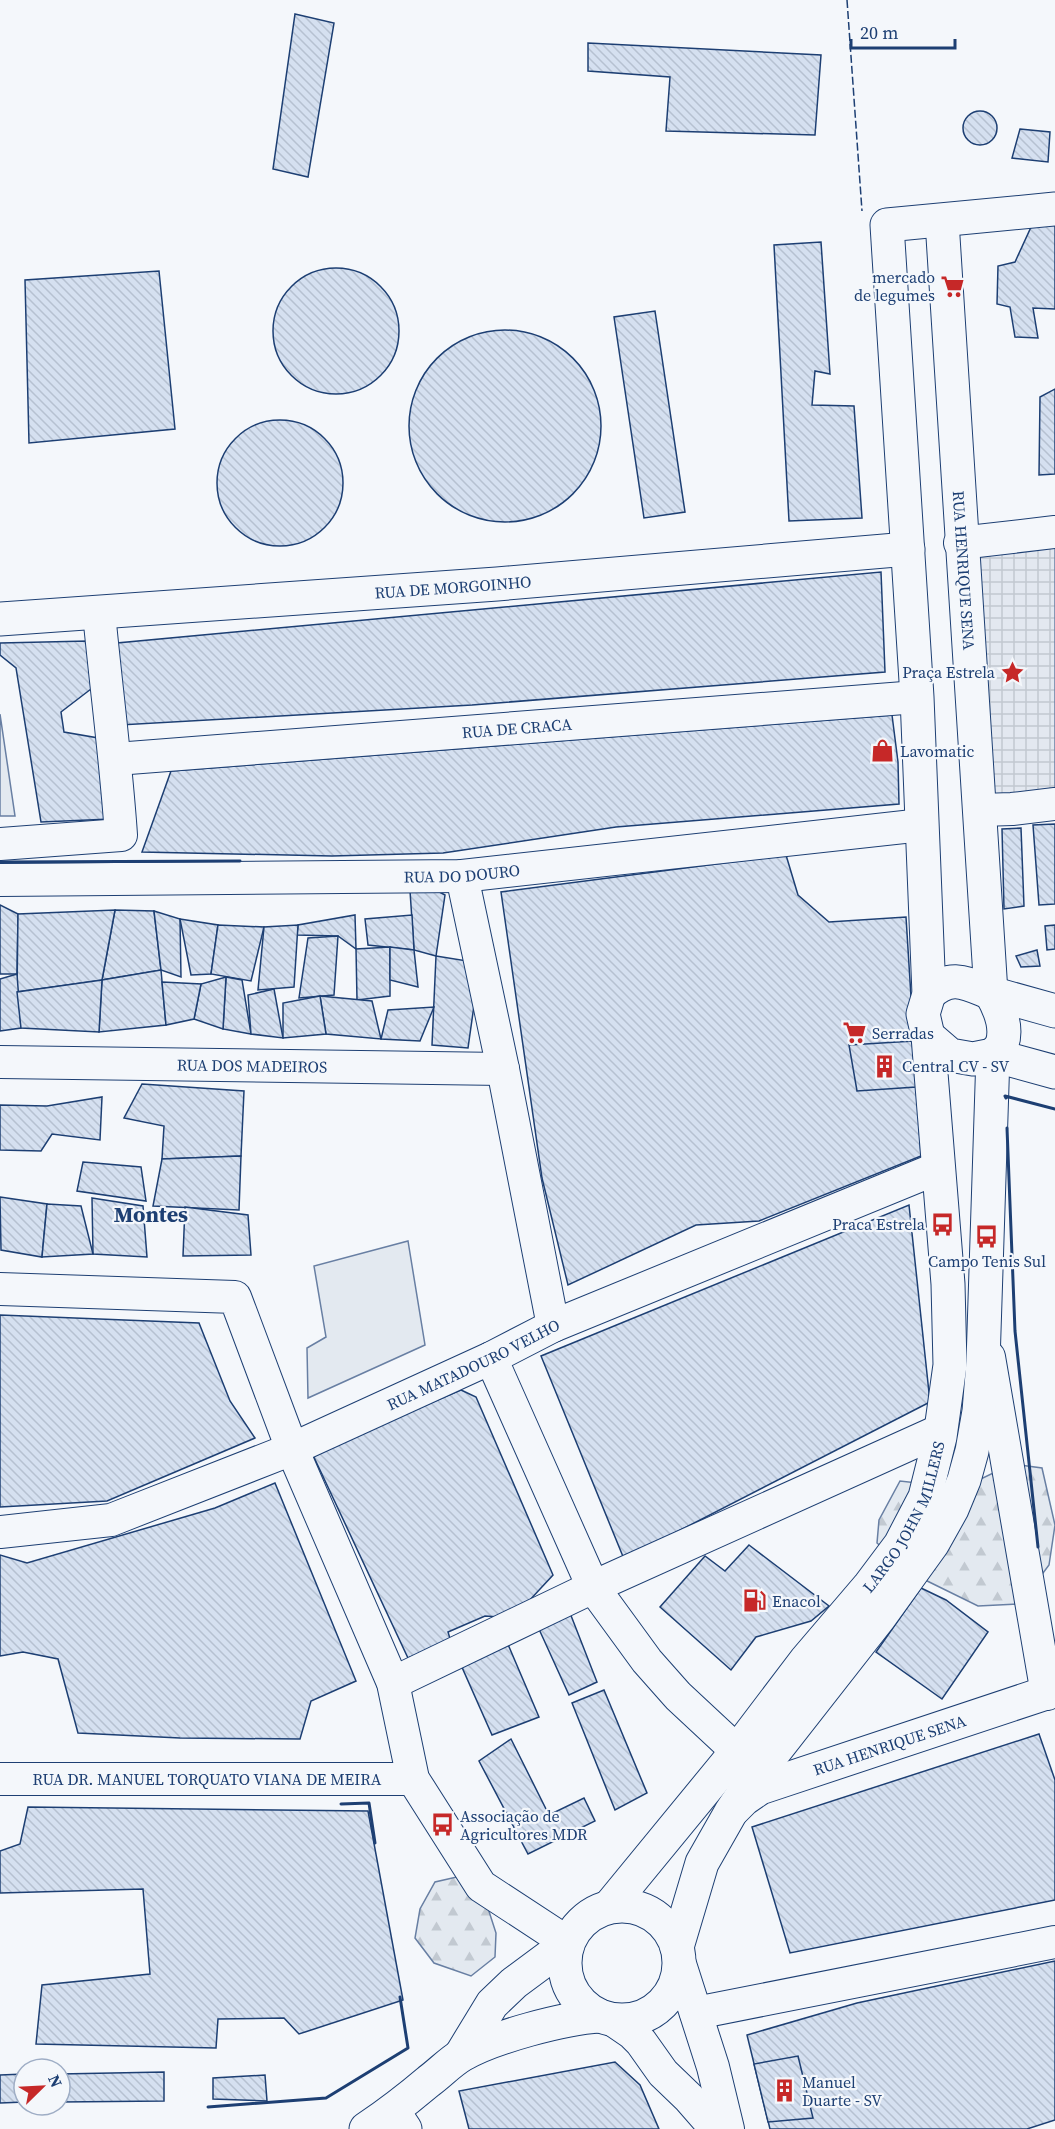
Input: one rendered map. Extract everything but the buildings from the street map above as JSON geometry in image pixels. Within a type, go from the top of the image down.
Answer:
[{"type":"main road","points":[[1055,210],[887,225],[917,697],[929,994],[923,1014],[928,1036],[950,1055],[973,1059],[993,1055],[1055,1072]]},
{"type":"main road","name":"RUA HENRIQUE SENA","points":[[942,221],[960,543],[981,810],[991,993],[1001,1012],[1003,1030],[1002,1044],[993,1055]]},
{"type":"main road","name":"RUA DE MORGOINHO","points":[[0,619],[497,584],[908,549]]},
{"type":"main road","points":[[929,994],[939,985],[952,980],[1055,1011]]},
{"type":"main road","name":"LARGO JOHN MILLERS","points":[[609,1907],[737,1751],[806,1660],[870,1585],[900,1545],[925,1497],[941,1430],[950,1365],[948,1284],[928,1036]]},
{"type":"main road","name":"LARGO JOHN MILLERS","points":[[678,1954],[702,1863],[731,1812],[753,1779],[879,1618],[933,1544],[952,1509],[964,1480],[979,1411],[984,1330],[993,1055]]},
{"type":"main road","name":"RUA HENRIQUE SENA","points":[[731,1812],[760,1788],[1051,1692]]},
{"type":"main road","points":[[461,2055],[489,2044],[578,2018],[628,2021],[642,2017],[660,2006],[674,1989],[678,1975],[678,1954],[671,1934],[662,1922],[651,1913],[638,1908],[623,1905],[596,1911],[574,1930],[568,1943],[565,1972],[570,1986],[587,2009],[607,2018]]},
{"type":"main road","points":[[366,2129],[399,2120],[461,2055],[492,2004],[514,1983],[568,1943]]},
{"type":"street","points":[[960,543],[1055,532]]},
{"type":"street","points":[[0,844],[121,835],[116,759],[110,726],[99,613]]},
{"type":"street","name":"RUA DE CRACA","points":[[116,759],[917,697]]},
{"type":"street","points":[[981,810],[1055,804]]},
{"type":"street","name":"RUA DO DOURO","points":[[0,880],[462,876],[922,825]]},
{"type":"street","points":[[462,876],[503,1069],[553,1326]]},
{"type":"street","name":"RUA DOS MADEIROS","points":[[0,1062],[503,1069]]},
{"type":"street","name":"RUA MATADOURO VELHO","points":[[0,1532],[111,1520],[292,1449],[491,1358],[553,1326],[938,1168]]},
{"type":"street","points":[[0,1289],[235,1297],[292,1449],[393,1683],[413,1779],[481,1886],[568,1943]]},
{"type":"street","points":[[984,1330],[1051,1692]]},
{"type":"street","points":[[491,1358],[593,1587],[647,1661],[678,1696],[737,1751]]},
{"type":"street","points":[[393,1683],[593,1587],[941,1430]]},
{"type":"street","name":"RUA DR. MANUEL TORQUATO VIANA DE MEIRA","points":[[0,1779],[413,1779]]},
{"type":"street","points":[[696,2013],[1055,1942]]},
{"type":"street","points":[[678,1954],[713,2067],[728,2129]]},
{"type":"street","points":[[607,2018],[632,2033],[641,2042],[663,2073],[716,2129]]},
{"type":"green space","points":[[0,714],[15,816],[0,816]]},
{"type":"green space","points":[[408,1241],[425,1345],[308,1398],[307,1348],[326,1337],[314,1266]]},
{"type":"green space","points":[[1012,1464],[1042,1468],[1055,1525],[1049,1565],[1020,1604],[978,1606],[915,1575],[877,1543],[879,1520],[900,1481],[962,1488]]},
{"type":"green space","points":[[461,1876],[485,1899],[496,1933],[495,1957],[471,1976],[434,1963],[415,1938],[420,1909],[435,1882]]},
{"type":"shaded area","name":"Praça Estrela","points":[[1055,532],[1055,801],[981,810],[960,543]]},
{"type":"fence","points":[[847,0],[862,211]]},
{"type":"wall","points":[[0,862],[240,861]]},
{"type":"wall","points":[[1006,1098],[1005,1096],[1055,1109]]},
{"type":"wall","points":[[1007,1128],[1015,1331],[1038,1547]]},
{"type":"wall","points":[[341,1804],[369,1803],[375,1843]]},
{"type":"wall","points":[[208,2107],[326,2098],[408,2048],[400,1997]]},
{"type":"place","name":"mercado de legumes","points":[[953,286]]},
{"type":"place","name":"Praça Estrela","points":[[1013,672]]},
{"type":"place","name":"Lavomatic","points":[[882,751]]},
{"type":"place","name":"Serradas","points":[[854,1033]]},
{"type":"place","name":"Central CV - SV","points":[[884,1066]]},
{"type":"place","name":"Praca Estrela","points":[[943,1224]]},
{"type":"place","name":"Campo Tenis Sul","points":[[987,1236]]},
{"type":"place","name":"Enacol","points":[[754,1601]]},
{"type":"place","name":"Associação de Agricultores MDR","points":[[442,1825]]},
{"type":"place","name":"Manuel Duarte - SV","points":[[784,2091]]},
{"type":"district","name":"Montes","points":[[151,1214]]}]
